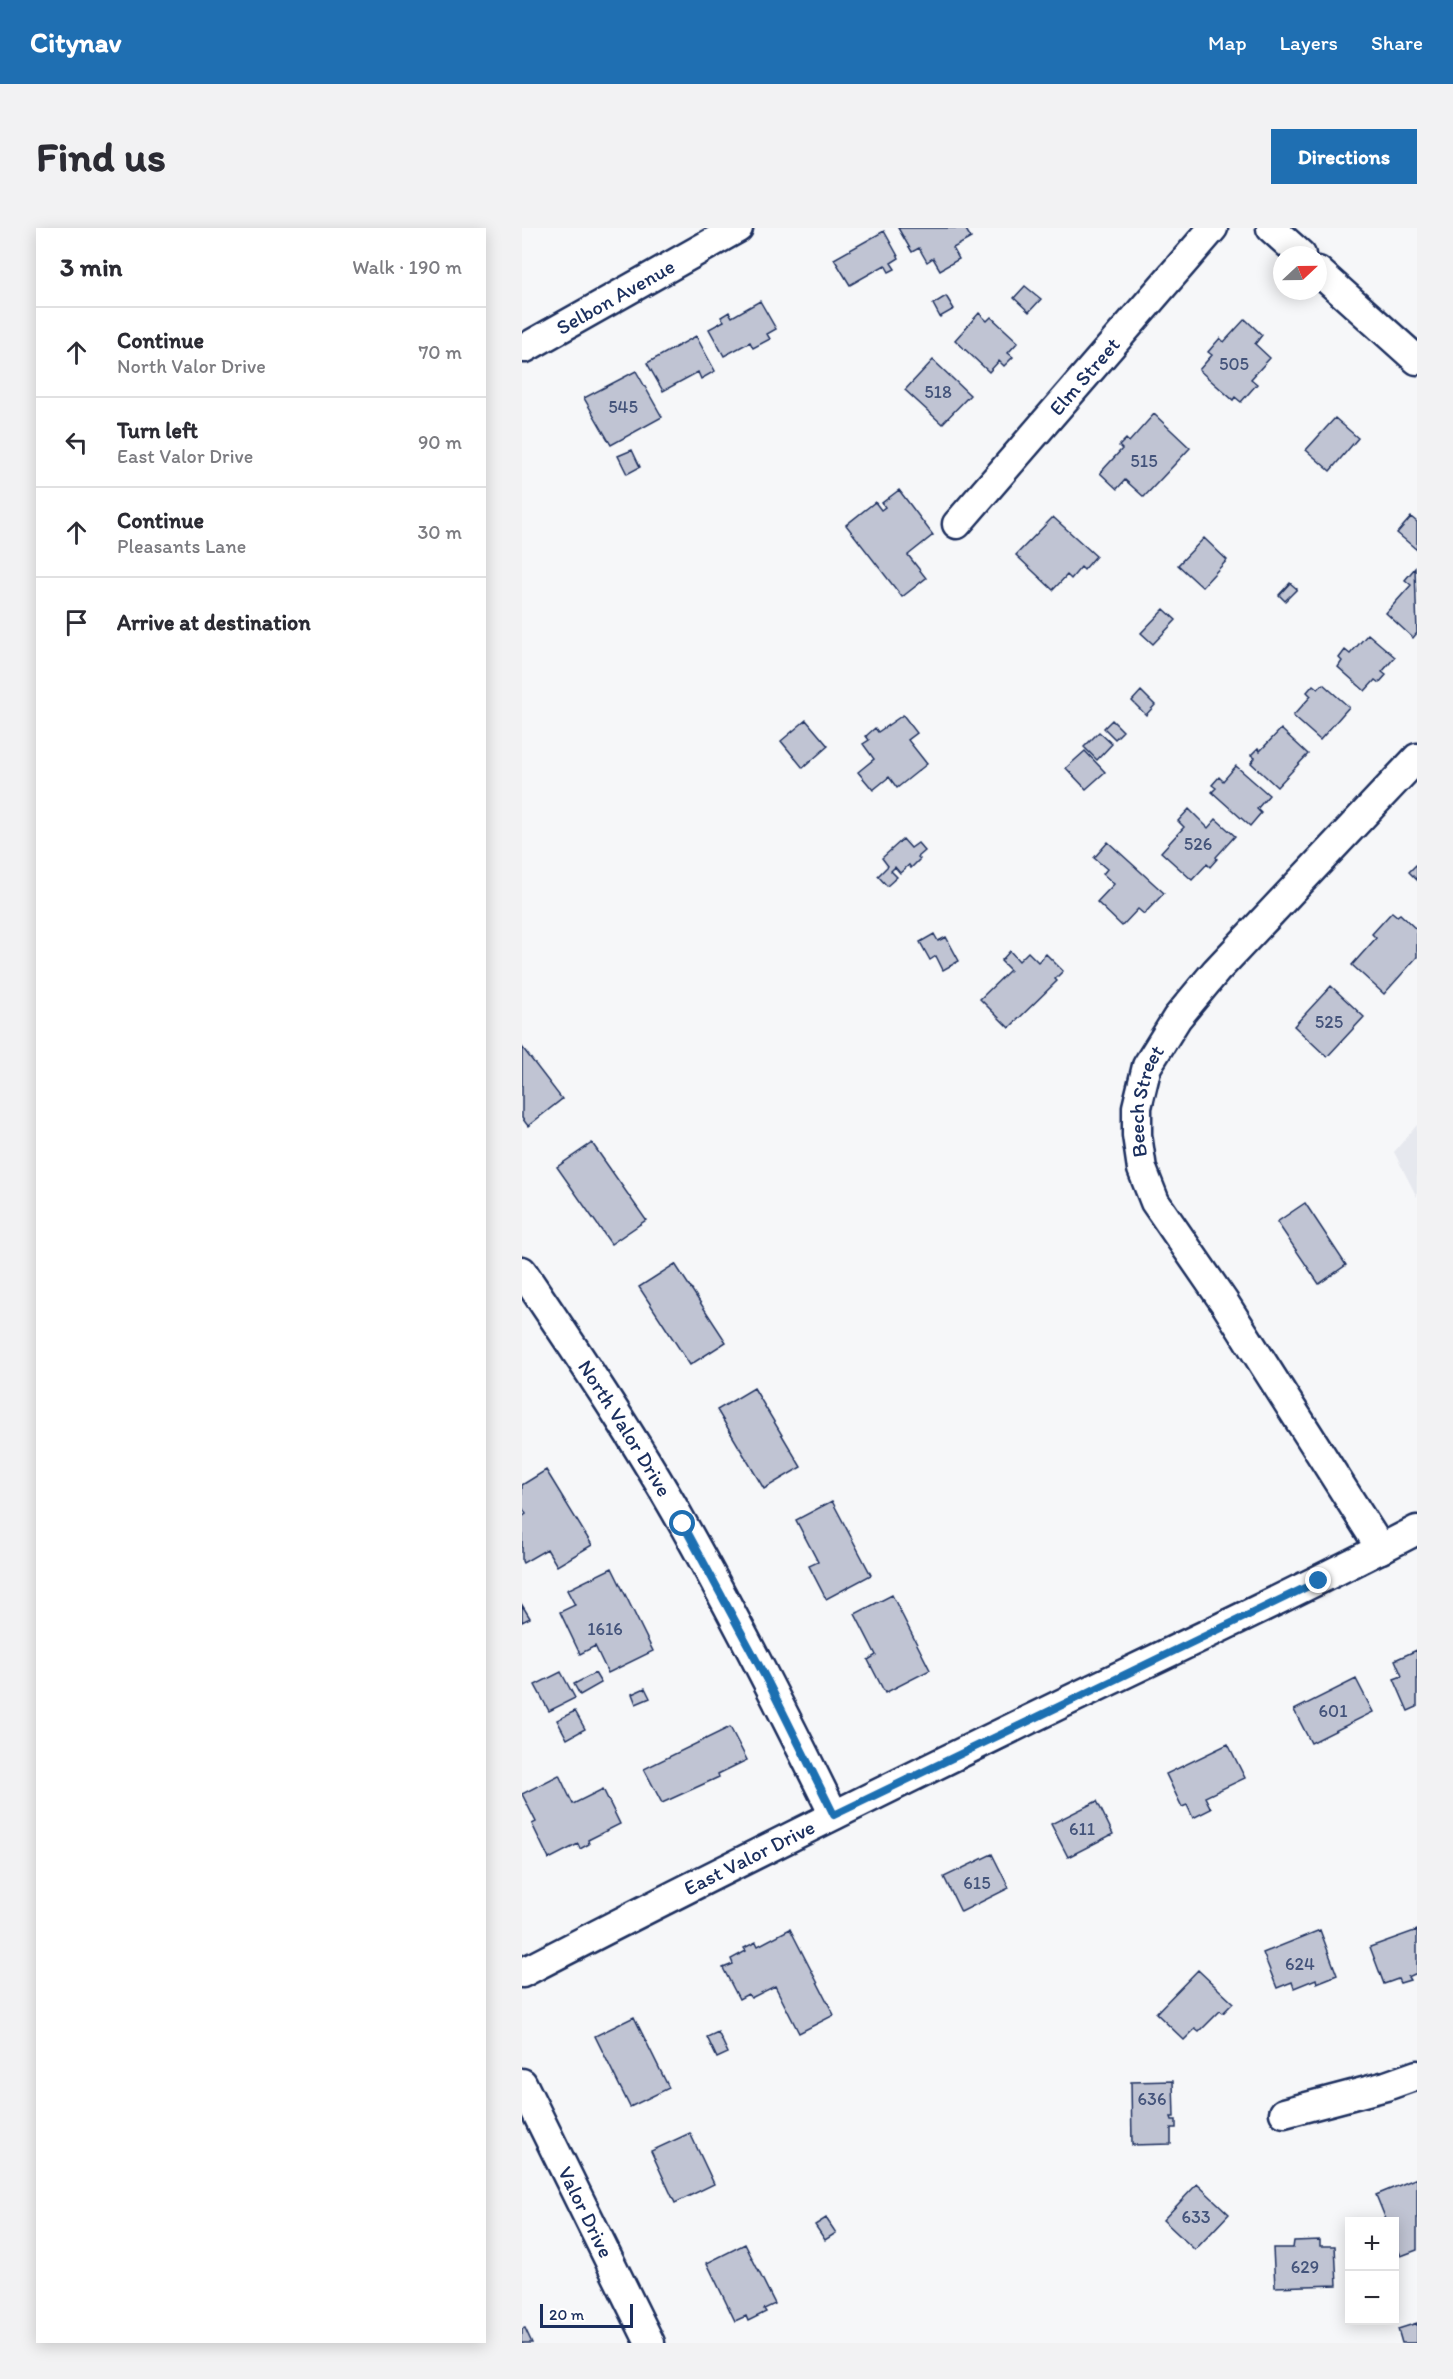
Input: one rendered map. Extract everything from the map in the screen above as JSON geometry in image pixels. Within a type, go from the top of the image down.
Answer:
[{"type":"street","name":"Selbon Avenue","points":[[525,348],[738,228]]},
{"type":"street","name":"Elm Street","points":[[957,524],[1212,228]]},
{"type":"street","points":[[1271,228],[1291,246]]},
{"type":"street","points":[[1327,279],[1417,360]]},
{"type":"street","name":"Beech Street","points":[[1381,1549],[1224,1302],[1155,1202],[1142,1169],[1137,1135],[1137,1107],[1147,1066],[1177,1018],[1216,971],[1417,758]]},
{"type":"street","name":"North Valor Drive","points":[[522,1271],[594,1377],[683,1524],[769,1684],[834,1815]]},
{"type":"street","name":"East Valor Drive","points":[[522,1973],[834,1815],[1417,1530]]},
{"type":"street","points":[[1284,2113],[1386,2086],[1417,2075]]},
{"type":"street","name":"Valor Drive","points":[[522,2083],[650,2343]]},
{"type":"shaded area","points":[[1417,1125],[1417,1197],[1394,1152]]},
{"type":"building","points":[[898,228],[965,228],[971,238],[953,248],[959,259],[940,270],[933,258],[927,262],[919,248],[912,252]]},
{"type":"building","points":[[884,231],[899,258],[891,263],[895,269],[889,272],[885,265],[850,285],[834,259]]},
{"type":"building","points":[[1025,286],[1041,299],[1029,312],[1014,298]]},
{"type":"building","points":[[946,296],[954,309],[940,317],[933,304]]},
{"type":"building","points":[[760,301],[776,329],[767,334],[770,339],[753,348],[750,342],[724,356],[709,329],[724,321],[721,317],[729,312],[732,317]]},
{"type":"building","points":[[979,313],[987,321],[991,317],[1018,342],[1008,353],[1013,357],[1004,366],[999,361],[989,372],[955,340]]},
{"type":"building","points":[[1245,319],[1262,335],[1255,344],[1270,358],[1251,379],[1257,384],[1241,402],[1235,397],[1233,400],[1199,370],[1212,355],[1208,352],[1220,338],[1224,342]]},
{"type":"building","points":[[696,336],[715,371],[701,379],[698,372],[663,391],[647,363]]},
{"type":"building","points":[[933,360],[970,395],[942,424],[905,390]]},
{"type":"building","points":[[636,371],[662,417],[611,445],[584,398]]},
{"type":"building","points":[[1154,414],[1190,448],[1144,497],[1125,480],[1117,489],[1100,473],[1122,449],[1119,446],[1126,439],[1129,442]]},
{"type":"building","points":[[1335,418],[1358,438],[1330,471],[1306,450]]},
{"type":"building","points":[[632,450],[640,467],[627,474],[618,456]]},
{"type":"building","points":[[899,490],[933,535],[908,555],[926,578],[902,597],[846,525],[875,502],[881,510],[885,507],[882,503]]},
{"type":"building","points":[[1053,517],[1096,556],[1084,570],[1081,567],[1071,579],[1067,575],[1053,590],[1016,555]]},
{"type":"building","points":[[1411,517],[1417,522],[1417,550],[1397,533]]},
{"type":"building","points":[[1204,538],[1227,560],[1202,587],[1178,565]]},
{"type":"building","points":[[1415,568],[1417,633],[1413,638],[1386,613],[1411,585],[1405,580]]},
{"type":"building","points":[[1290,583],[1297,589],[1285,601],[1279,595]]},
{"type":"building","points":[[1164,609],[1176,620],[1153,644],[1141,633]]},
{"type":"building","points":[[1368,634],[1395,657],[1382,672],[1386,675],[1379,683],[1375,680],[1365,691],[1338,667],[1342,661],[1339,658],[1345,650],[1350,654]]},
{"type":"building","points":[[1323,684],[1349,707],[1320,740],[1293,716],[1311,696],[1307,692],[1313,685],[1318,689]]},
{"type":"building","points":[[1141,691],[1155,705],[1146,715],[1132,701]]},
{"type":"building","points":[[903,715],[917,733],[908,740],[927,764],[897,788],[889,777],[873,790],[858,772],[874,759],[863,744],[869,740],[866,736],[875,728],[878,732]]},
{"type":"building","points":[[806,720],[828,746],[803,768],[781,741]]},
{"type":"building","points":[[1112,720],[1123,731],[1115,739],[1104,728]]},
{"type":"building","points":[[1281,729],[1308,754],[1277,787],[1251,763],[1255,758],[1251,755],[1258,748],[1260,751]]},
{"type":"building","points":[[1099,732],[1112,744],[1097,760],[1084,747]]},
{"type":"building","points":[[1085,751],[1105,772],[1086,789],[1066,768]]},
{"type":"building","points":[[1236,766],[1269,795],[1257,809],[1261,813],[1250,826],[1212,792],[1216,788],[1212,785],[1219,777],[1223,781]]},
{"type":"building","points":[[1189,809],[1208,828],[1216,819],[1235,836],[1210,867],[1207,864],[1192,880],[1161,852],[1184,827],[1178,821]]},
{"type":"building","points":[[903,839],[911,848],[918,843],[925,851],[911,868],[909,865],[900,873],[895,867],[891,871],[897,877],[887,886],[878,876],[888,866],[882,858]]},
{"type":"building","points":[[1108,842],[1164,893],[1144,914],[1138,909],[1122,926],[1097,902],[1114,884],[1103,874],[1107,869],[1094,858]]},
{"type":"building","points":[[1417,864],[1417,880],[1409,872]]},
{"type":"building","points":[[1392,912],[1397,916],[1400,914],[1417,930],[1417,957],[1384,994],[1352,965],[1376,938],[1372,934]]},
{"type":"building","points":[[934,934],[938,941],[946,937],[959,961],[943,970],[936,956],[930,960],[920,942]]},
{"type":"building","points":[[1010,951],[1019,961],[1028,952],[1038,962],[1046,954],[1063,971],[1055,979],[1057,981],[1009,1028],[980,999],[1010,970],[1001,961]]},
{"type":"building","points":[[1331,986],[1364,1017],[1327,1057],[1294,1026]]},
{"type":"building","points":[[522,1047],[562,1099],[528,1126],[522,1118]]},
{"type":"building","points":[[592,1143],[646,1220],[611,1244],[557,1167]]},
{"type":"building","points":[[1305,1203],[1346,1265],[1319,1284],[1277,1222]]},
{"type":"building","points":[[675,1264],[726,1342],[690,1365],[639,1287]]},
{"type":"building","points":[[754,1388],[801,1467],[764,1489],[717,1410]]},
{"type":"building","points":[[546,1470],[592,1545],[557,1566],[547,1549],[523,1563],[522,1561],[522,1517],[526,1514],[522,1507],[522,1485]]},
{"type":"building","points":[[832,1501],[871,1575],[826,1599],[809,1566],[818,1562],[796,1520]]},
{"type":"building","points":[[612,1568],[653,1651],[608,1673],[595,1646],[580,1654],[560,1612],[575,1605],[567,1590]]},
{"type":"building","points":[[892,1595],[930,1670],[885,1693],[868,1660],[876,1655],[855,1614]]},
{"type":"building","points":[[522,1605],[530,1618],[522,1622]]},
{"type":"building","points":[[1417,1650],[1417,1707],[1408,1711],[1394,1679],[1402,1676],[1395,1660]]},
{"type":"building","points":[[561,1672],[575,1698],[549,1711],[535,1685]]},
{"type":"building","points":[[595,1673],[601,1683],[580,1695],[574,1684]]},
{"type":"building","points":[[1356,1679],[1373,1712],[1311,1743],[1294,1710]]},
{"type":"building","points":[[645,1688],[650,1698],[636,1704],[632,1694]]},
{"type":"building","points":[[575,1711],[585,1729],[567,1739],[557,1720]]},
{"type":"building","points":[[730,1727],[747,1760],[718,1774],[719,1777],[662,1803],[644,1769]]},
{"type":"building","points":[[1228,1744],[1245,1778],[1205,1797],[1211,1809],[1193,1818],[1187,1805],[1182,1807],[1166,1774]]},
{"type":"building","points":[[559,1775],[573,1804],[603,1789],[620,1824],[588,1840],[589,1844],[580,1849],[578,1844],[549,1859],[532,1824],[536,1822],[522,1794]]},
{"type":"building","points":[[1097,1801],[1113,1834],[1068,1857],[1051,1824]]},
{"type":"building","points":[[992,1854],[1009,1888],[961,1912],[944,1877]]},
{"type":"building","points":[[790,1929],[834,2015],[799,2033],[775,1986],[751,1998],[748,1994],[739,1999],[723,1968],[733,1964],[731,1959],[746,1951],[744,1948],[756,1942],[758,1946]]},
{"type":"building","points":[[1320,1930],[1337,1975],[1317,1983],[1316,1979],[1294,1988],[1292,1982],[1277,1988],[1263,1953]]},
{"type":"building","points":[[1417,1930],[1417,1973],[1408,1977],[1410,1980],[1400,1983],[1398,1979],[1384,1984],[1370,1947]]},
{"type":"building","points":[[1198,1970],[1233,2003],[1223,2013],[1220,2011],[1199,2032],[1195,2029],[1184,2040],[1156,2013]]},
{"type":"building","points":[[634,2017],[669,2088],[630,2107],[595,2036]]},
{"type":"building","points":[[718,2032],[728,2053],[717,2058],[707,2037]]},
{"type":"building","points":[[1173,2081],[1174,2117],[1171,2117],[1172,2120],[1176,2120],[1176,2128],[1171,2128],[1171,2144],[1132,2145],[1131,2082]]},
{"type":"building","points":[[690,2133],[714,2184],[675,2203],[651,2151]]},
{"type":"building","points":[[1417,2178],[1417,2250],[1401,2256],[1399,2217],[1385,2217],[1376,2195]]},
{"type":"building","points":[[1197,2184],[1229,2214],[1195,2250],[1163,2220]]},
{"type":"building","points":[[826,2218],[836,2233],[825,2240],[815,2225]]},
{"type":"building","points":[[1320,2240],[1320,2246],[1335,2246],[1337,2285],[1275,2287],[1273,2248],[1293,2248],[1294,2241]]},
{"type":"building","points":[[745,2244],[775,2304],[764,2309],[766,2312],[748,2321],[746,2316],[735,2321],[707,2263]]},
{"type":"building","points":[[1417,2323],[1417,2343],[1402,2343],[1398,2329]]},
{"type":"building","points":[[525,2328],[532,2343],[522,2343],[522,2329]]},
{"type":"route","points":[[683,1524],[769,1684],[834,1815],[1319,1581]]}]
